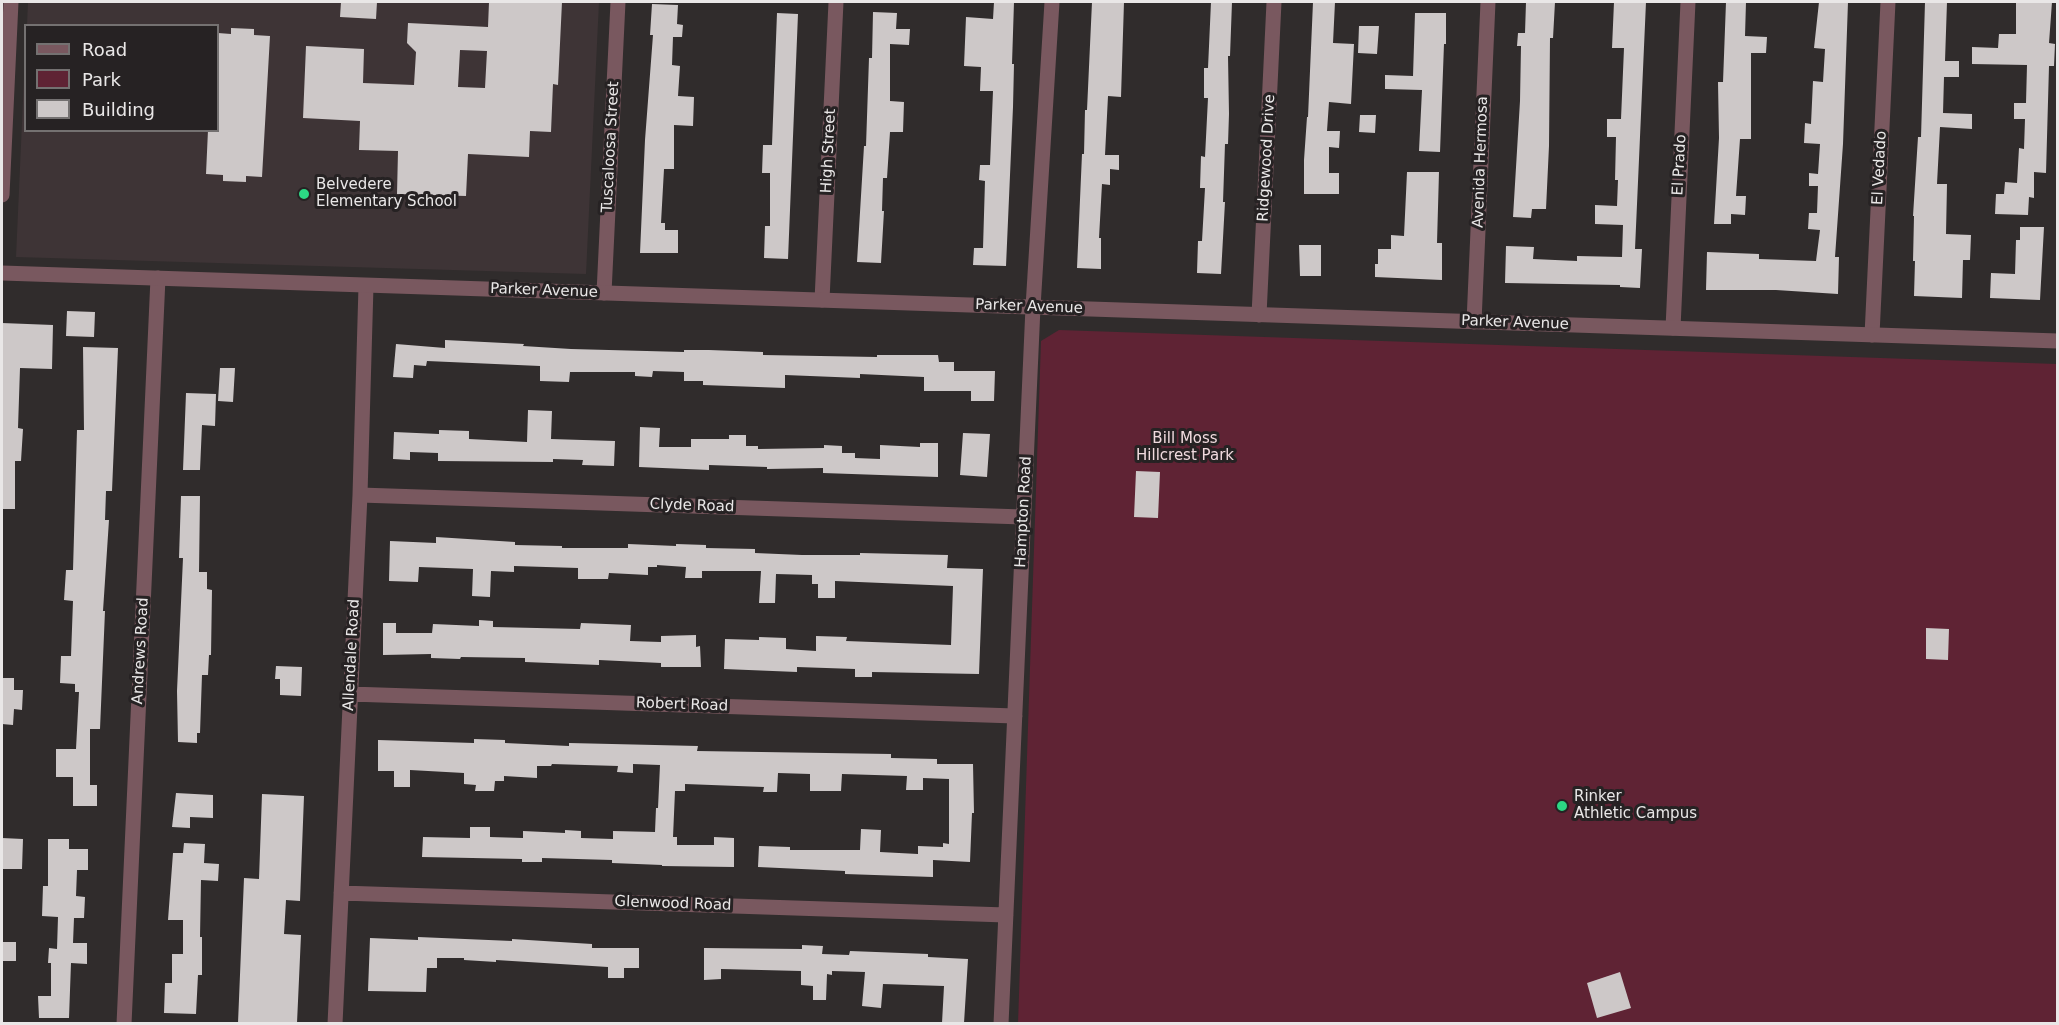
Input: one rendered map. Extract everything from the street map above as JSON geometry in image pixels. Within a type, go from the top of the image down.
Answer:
[{"type":"street","points":[[2,195],[11,2]]},
{"type":"street","name":"Tuscaloosa Street","points":[[604,293],[618,2]]},
{"type":"street","name":"High Street","points":[[822,300],[836,2]]},
{"type":"street","name":"Hampton Road","points":[[1001,1023],[1033,307],[1052,2]]},
{"type":"street","name":"Ridgewood Drive","points":[[1259,315],[1274,2]]},
{"type":"street","name":"Avenida Hermosa","points":[[1474,322],[1488,2]]},
{"type":"street","name":"El Prado","points":[[1673,328],[1688,2]]},
{"type":"street","name":"El Vedado","points":[[1872,335],[1888,2]]},
{"type":"street","name":"Parker Avenue","points":[[2,273],[2058,341]]},
{"type":"street","name":"Andrews Road","points":[[124,1023],[158,278]]},
{"type":"street","name":"Allendale Road","points":[[334,1023],[360,495],[366,286]]},
{"type":"street","name":"Clyde Road","points":[[360,495],[1023,517]]},
{"type":"street","name":"Robert Road","points":[[350,694],[1014,716]]},
{"type":"street","name":"Glenwood Road","points":[[341,893],[1006,915]]},
{"type":"shaded area","name":"Belvedere Elementary School","points":[[28,2],[599,2],[586,274],[16,257],[24,77],[24,132],[219,132],[219,24],[27,24]]},
{"type":"green space","name":"Rinker Athletic Campus","points":[[1059,330],[2057,364],[2057,1023],[1018,1024],[1041,341]]},
{"type":"building","points":[[341,2],[377,2],[376,19],[340,17]]},
{"type":"building","points":[[489,2],[562,2],[558,85],[553,84],[551,132],[530,131],[529,157],[468,154],[466,196],[397,194],[398,151],[359,150],[360,121],[303,118],[306,46],[364,49],[363,83],[414,85],[416,52],[407,43],[408,23],[488,27]],"holes":[[[460,50],[487,51],[485,88],[458,87]]]},
{"type":"building","points":[[994,2],[1014,2],[1013,107],[1006,266],[973,265],[974,248],[983,248],[985,181],[979,180],[980,165],[990,165],[993,91],[980,91],[981,67],[964,66],[966,17],[993,19]]},
{"type":"building","points":[[1092,2],[1124,2],[1121,97],[1108,96],[1105,155],[1119,155],[1119,170],[1110,169],[1110,185],[1102,184],[1099,238],[1101,238],[1101,269],[1077,268]]},
{"type":"building","points":[[1211,2],[1232,2],[1230,56],[1228,56],[1229,114],[1228,144],[1225,144],[1221,274],[1197,273],[1198,241],[1202,241],[1205,188],[1200,188],[1201,156],[1205,157],[1208,98],[1204,98],[1204,68],[1208,68]]},
{"type":"building","points":[[1313,2],[1335,2],[1333,43],[1354,44],[1351,104],[1329,102],[1327,131],[1340,131],[1339,148],[1329,147],[1329,173],[1339,173],[1339,194],[1304,194]]},
{"type":"building","points":[[1526,2],[1555,2],[1553,38],[1550,38],[1546,209],[1532,209],[1531,218],[1513,217],[1520,101],[1521,46],[1517,46],[1518,33],[1525,33]]},
{"type":"building","points":[[1614,2],[1646,2],[1635,249],[1642,249],[1640,288],[1620,287],[1620,285],[1505,283],[1506,246],[1534,247],[1533,259],[1577,261],[1577,256],[1622,257],[1623,225],[1595,224],[1595,205],[1617,206],[1616,137],[1607,137],[1607,119],[1621,119],[1624,48],[1612,48]]},
{"type":"building","points":[[1726,2],[1746,2],[1745,36],[1767,37],[1766,53],[1751,53],[1751,139],[1740,139],[1736,196],[1746,196],[1745,215],[1731,214],[1731,224],[1714,224],[1719,138],[1718,82],[1723,82]]},
{"type":"building","points":[[1819,2],[1848,2],[1843,144],[1835,257],[1839,257],[1838,294],[1776,290],[1706,290],[1707,252],[1759,254],[1759,259],[1816,261],[1820,230],[1808,229],[1809,213],[1817,213],[1818,186],[1809,186],[1809,173],[1818,174],[1820,144],[1804,143],[1805,123],[1811,124],[1813,81],[1823,82],[1825,49],[1814,48]]},
{"type":"building","points":[[1925,2],[1947,2],[1945,61],[1959,61],[1959,77],[1944,77],[1943,113],[1972,114],[1972,129],[1940,127],[1937,184],[1947,184],[1946,234],[1971,235],[1970,260],[1963,260],[1962,298],[1914,296],[1913,216],[1918,137],[1921,137]]},
{"type":"building","points":[[2016,2],[2052,2],[2049,43],[2055,44],[2054,66],[2049,66],[2046,173],[2034,172],[2034,198],[2029,197],[2028,215],[1995,214],[1996,194],[2004,194],[2005,182],[2017,183],[2019,148],[2024,149],[2025,119],[2014,119],[2014,103],[2026,103],[2027,65],[1972,64],[1972,47],[1998,48],[1999,34],[2016,34]]},
{"type":"building","points":[[652,4],[678,5],[677,24],[683,25],[682,37],[673,37],[672,65],[680,66],[678,96],[694,97],[693,126],[674,125],[674,169],[664,169],[661,223],[665,223],[665,230],[678,230],[678,253],[640,253],[653,35],[650,35]]},
{"type":"building","points":[[873,12],[897,13],[896,29],[910,29],[909,45],[890,44],[890,101],[904,102],[903,132],[890,132],[887,178],[883,178],[881,263],[857,262],[864,146],[866,146],[869,58],[872,58]]},
{"type":"building","points":[[777,13],[798,14],[788,259],[764,258],[765,226],[770,226],[770,173],[762,173],[763,145],[772,145]]},
{"type":"building","points":[[1415,13],[1446,13],[1440,152],[1419,151],[1422,90],[1385,89],[1385,75],[1413,76]]},
{"type":"building","points":[[1359,26],[1379,26],[1377,54],[1358,53]]},
{"type":"building","points":[[231,28],[254,29],[254,35],[270,36],[262,177],[246,176],[246,182],[223,181],[223,175],[206,174],[208,132],[219,132],[219,33],[231,34]]},
{"type":"building","points":[[1360,115],[1376,115],[1375,133],[1359,132]]},
{"type":"building","points":[[1407,172],[1439,172],[1437,243],[1442,243],[1442,280],[1375,277],[1378,249],[1391,249],[1391,235],[1404,236]]},
{"type":"building","points":[[2020,227],[2044,227],[2040,300],[1990,298],[1991,273],[2015,274],[2016,240],[2020,240]]},
{"type":"building","points":[[1299,245],[1321,245],[1321,276],[1300,276]]},
{"type":"building","points":[[67,311],[95,312],[94,337],[66,336]]},
{"type":"building","points":[[2,323],[53,325],[52,369],[20,368],[18,428],[23,429],[21,461],[15,461],[15,509],[2,509]]},
{"type":"building","points":[[445,340],[571,349],[684,352],[684,350],[709,350],[763,352],[763,355],[877,357],[877,355],[938,355],[939,362],[954,362],[954,371],[995,371],[994,401],[971,401],[971,391],[924,391],[924,377],[860,374],[860,378],[785,375],[785,388],[703,385],[703,381],[684,381],[684,372],[653,371],[652,377],[635,376],[635,372],[570,372],[569,382],[540,381],[540,366],[427,361],[426,366],[414,365],[413,378],[393,377],[396,344],[445,348]]},
{"type":"building","points":[[83,347],[118,348],[112,491],[106,491],[105,520],[109,520],[103,611],[105,611],[100,729],[90,729],[90,785],[97,785],[97,806],[73,806],[73,777],[56,777],[56,749],[76,749],[79,692],[75,692],[75,684],[60,683],[61,656],[71,656],[73,601],[64,600],[66,570],[73,570],[77,430],[84,430]]},
{"type":"building","points":[[220,368],[235,368],[233,402],[218,401]]},
{"type":"building","points":[[186,393],[216,394],[215,426],[202,425],[200,470],[183,470]]},
{"type":"building","points":[[528,410],[552,411],[551,439],[615,441],[614,466],[582,465],[583,460],[553,459],[553,462],[438,461],[438,453],[410,452],[410,460],[393,459],[394,432],[439,434],[439,430],[469,431],[469,439],[527,442]]},
{"type":"building","points":[[640,427],[660,428],[659,447],[691,447],[691,439],[729,439],[729,435],[746,435],[746,446],[758,446],[758,449],[842,446],[842,453],[855,453],[855,458],[880,459],[880,445],[920,447],[920,443],[938,443],[938,477],[823,473],[823,468],[767,469],[767,467],[709,465],[709,470],[639,467]]},
{"type":"building","points":[[963,433],[990,434],[987,477],[960,475]]},
{"type":"building","points":[[1136,471],[1160,472],[1158,518],[1134,517]]},
{"type":"building","points":[[181,496],[200,496],[199,572],[207,572],[207,589],[212,590],[211,655],[209,655],[208,675],[202,675],[200,733],[197,733],[197,743],[178,742],[177,691],[183,558],[179,558]]},
{"type":"building","points":[[436,537],[515,542],[515,545],[562,546],[562,548],[628,548],[628,544],[676,546],[676,544],[706,545],[706,548],[755,549],[755,553],[802,555],[860,555],[860,553],[948,555],[947,568],[983,569],[979,674],[872,672],[872,677],[855,677],[855,669],[797,667],[797,672],[724,669],[725,639],[786,638],[786,649],[816,651],[816,636],[847,637],[846,641],[951,645],[953,586],[835,581],[835,598],[818,598],[818,584],[812,584],[812,575],[776,574],[775,603],[759,603],[761,571],[702,571],[702,578],[685,578],[686,567],[657,565],[657,567],[648,567],[648,575],[609,573],[608,579],[578,579],[578,568],[514,566],[514,572],[491,571],[490,597],[472,596],[473,569],[419,567],[418,582],[389,581],[390,541],[436,543]]},
{"type":"building","points":[[479,620],[493,621],[493,627],[580,629],[581,623],[631,625],[630,641],[661,642],[661,636],[696,635],[696,647],[700,646],[701,667],[661,667],[661,663],[599,660],[599,665],[525,662],[525,658],[461,657],[460,659],[431,658],[431,654],[383,655],[383,623],[396,623],[396,633],[432,633],[433,624],[479,626]]},
{"type":"building","points":[[1926,628],[1949,629],[1948,660],[1926,659]]},
{"type":"building","points":[[276,666],[302,667],[301,696],[280,695],[280,679],[275,679]]},
{"type":"building","points":[[2,678],[14,678],[14,690],[23,690],[22,710],[14,709],[13,725],[2,724]]},
{"type":"building","points":[[474,739],[569,746],[569,743],[698,746],[697,751],[891,754],[891,758],[937,759],[937,764],[973,764],[974,813],[972,813],[970,862],[933,860],[933,877],[845,874],[845,871],[758,867],[759,846],[790,847],[790,850],[860,850],[861,829],[881,830],[880,852],[918,854],[918,846],[943,847],[943,843],[949,844],[949,779],[923,778],[923,790],[906,790],[907,776],[842,774],[841,791],[810,791],[810,774],[778,773],[777,792],[763,792],[764,787],[685,784],[685,791],[675,791],[673,837],[677,837],[677,845],[714,845],[714,837],[734,838],[734,867],[662,866],[612,863],[612,860],[542,858],[542,862],[522,862],[522,859],[422,857],[423,837],[470,838],[470,827],[490,827],[490,837],[523,838],[523,831],[565,833],[565,830],[581,831],[581,838],[613,839],[613,831],[655,832],[660,765],[633,764],[633,773],[617,772],[618,766],[552,764],[551,766],[537,766],[537,778],[504,776],[504,781],[495,781],[494,791],[475,791],[476,785],[464,784],[464,773],[410,770],[410,787],[394,787],[394,771],[378,771],[378,740],[474,743]]},
{"type":"building","points":[[176,793],[213,795],[213,818],[190,817],[190,828],[172,827]]},
{"type":"building","points":[[262,794],[304,796],[300,901],[286,900],[284,934],[301,935],[297,1023],[238,1023],[244,878],[259,879]]},
{"type":"building","points":[[2,838],[23,839],[22,869],[2,869]]},
{"type":"building","points":[[48,839],[69,839],[69,849],[88,849],[88,870],[77,870],[76,896],[85,897],[84,918],[74,918],[73,943],[87,943],[87,964],[71,963],[69,1018],[39,1018],[38,996],[51,996],[49,948],[57,949],[58,917],[42,916],[43,886],[48,886]]},
{"type":"building","points":[[184,843],[205,844],[204,863],[219,864],[218,881],[201,880],[202,975],[198,975],[196,1014],[164,1013],[165,983],[172,983],[172,954],[183,954],[183,920],[168,920],[173,853],[183,853]]},
{"type":"building","points":[[418,937],[512,941],[512,939],[592,944],[592,948],[639,948],[639,968],[624,968],[624,978],[608,978],[608,967],[437,958],[437,968],[427,968],[426,992],[368,991],[370,938],[418,940]]},
{"type":"building","points":[[2,942],[16,942],[16,961],[2,961]]},
{"type":"building","points":[[802,945],[823,946],[822,954],[849,955],[850,951],[928,954],[928,957],[968,959],[964,1023],[942,1023],[944,986],[883,984],[881,1008],[862,1006],[865,972],[832,971],[832,975],[827,974],[826,1000],[813,1000],[813,986],[801,985],[801,971],[721,969],[721,979],[704,980],[704,948],[802,949]]},
{"type":"building","points":[[1620,972],[1631,1008],[1597,1018],[1587,983]]},
{"type":"place","name":"Belvedere Elementary School","points":[[304,194]]},
{"type":"place","name":"Rinker Athletic Campus","points":[[1562,806]]},
{"type":"park label","name":"Bill Moss Hillcrest Park","points":[[1185,448]]}]
